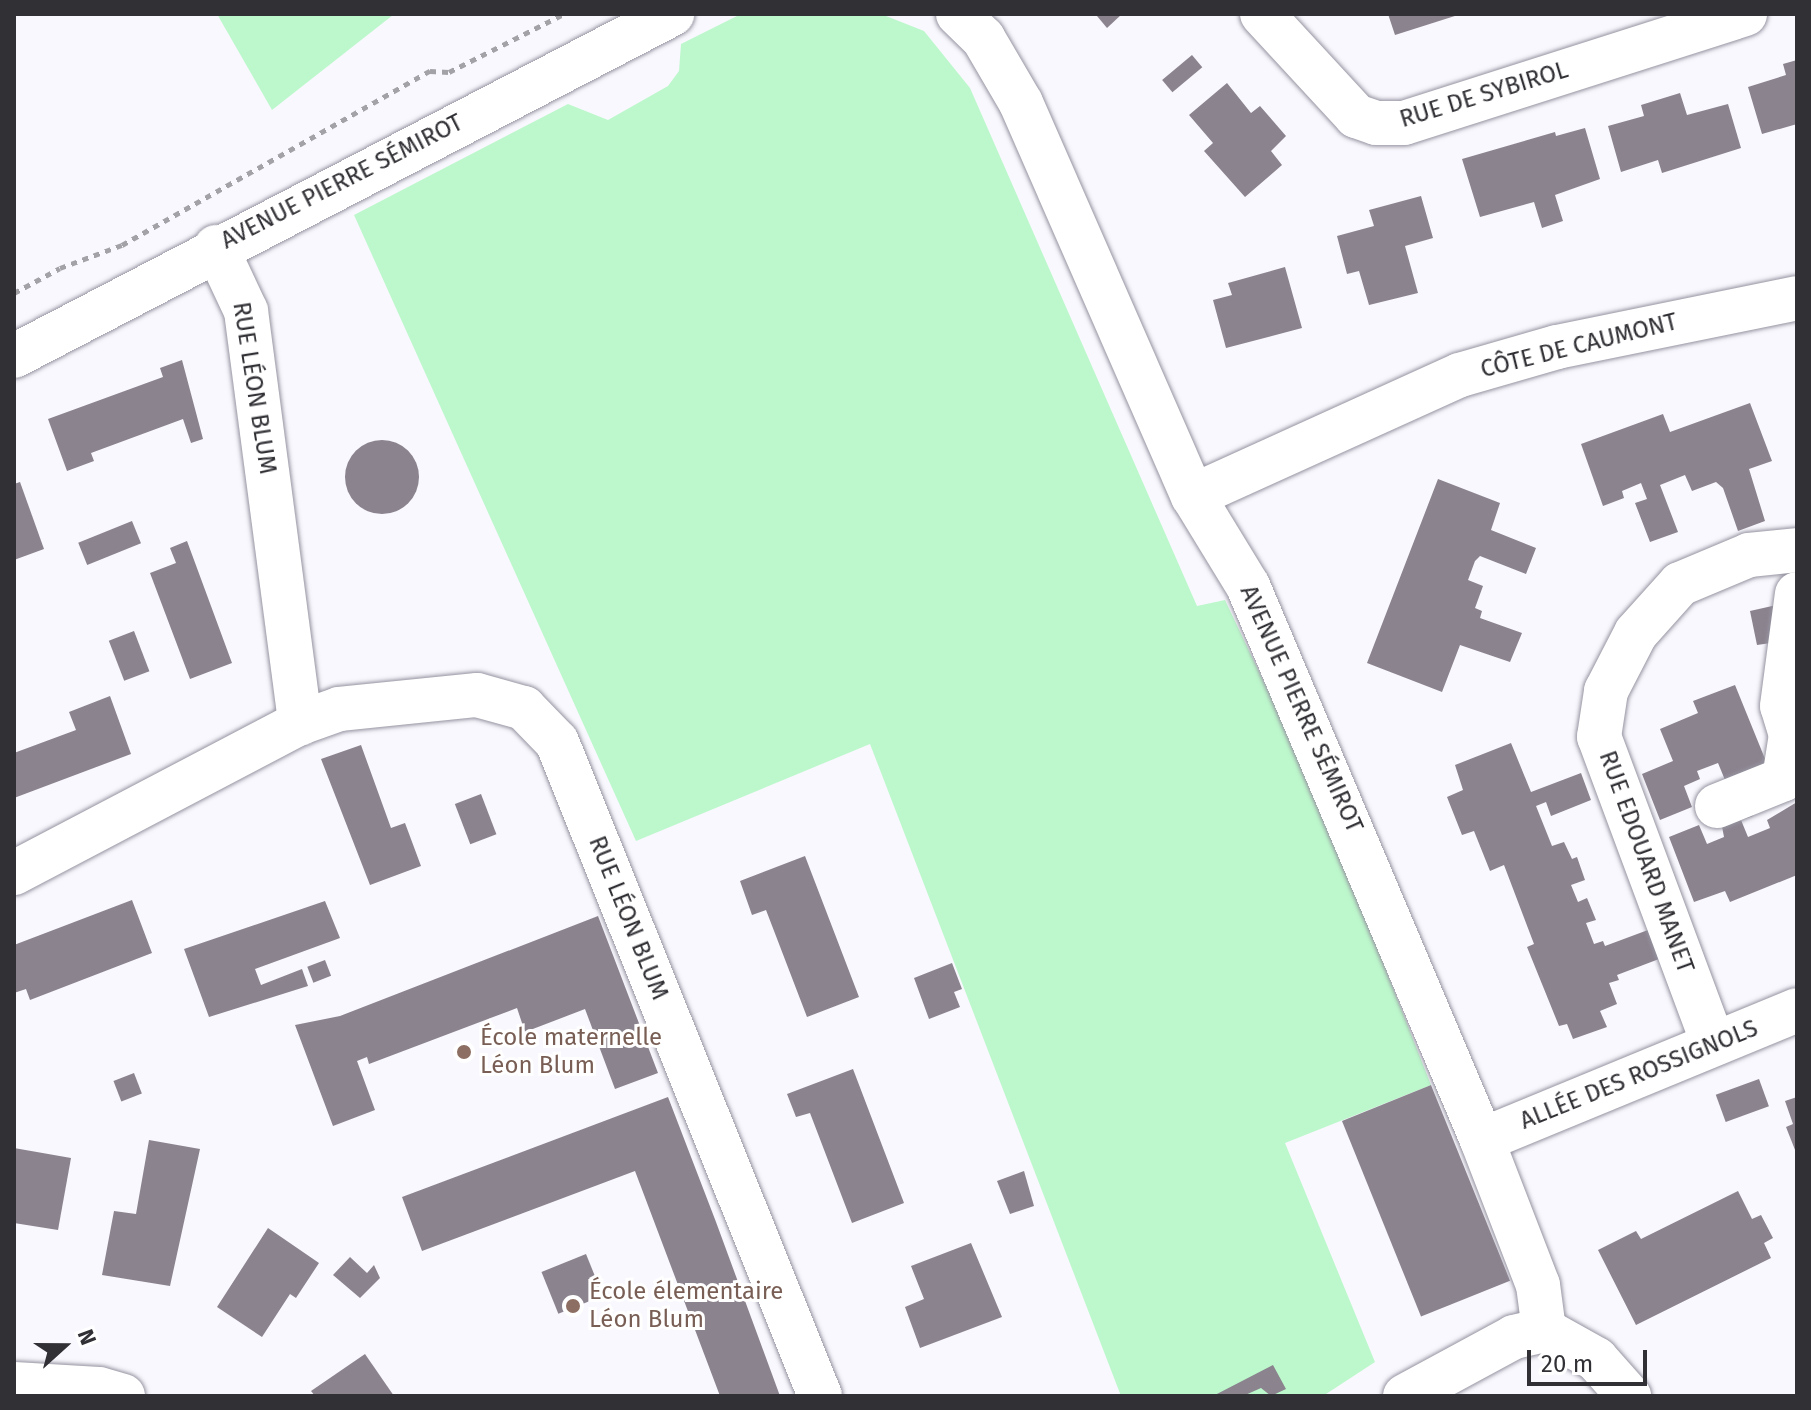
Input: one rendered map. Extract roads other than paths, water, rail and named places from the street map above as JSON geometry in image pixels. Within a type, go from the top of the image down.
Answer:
[{"type":"street","name":"RUE DE SYBIROL","points":[[1262,14],[1356,116],[1376,123],[1404,123],[1745,14]]},
{"type":"street","name":"AVENUE PIERRE SÉMIROT","points":[[14,356],[660,16]]},
{"type":"street","name":"AVENUE PIERRE SÉMIROT","points":[[983,22],[1193,496],[1248,586],[1482,1140],[1538,1285],[1544,1330]]},
{"type":"street","name":"RUE LÉON BLUM","points":[[216,247],[246,311],[300,723]]},
{"type":"street","name":"CÔTE DE CAUMONT","points":[[1193,496],[1460,375],[1557,347],[1797,298]]},
{"type":"street","name":"RUE EDOUARD MANET","points":[[1713,1043],[1599,737],[1606,691],[1636,633],[1680,584],[1749,555],[1797,550]]},
{"type":"street","points":[[1717,806],[1784,779],[1791,735],[1782,706],[1797,594]]},
{"type":"street","name":"RUE LÉON BLUM","points":[[14,873],[300,723],[339,709],[477,695],[502,698],[542,723],[557,742],[820,1396]]},
{"type":"street","name":"ALLÉE DES ROSSIGNOLS","points":[[1482,1140],[1797,1010]]},
{"type":"street","points":[[1405,1396],[1514,1337],[1544,1330],[1596,1359],[1629,1396]]},
{"type":"street","points":[[14,1384],[99,1389],[123,1396]]},
{"type":"place","name":"École maternelle Léon Blum","points":[[464,1052]]},
{"type":"place","name":"École élementaire Léon Blum","points":[[573,1306]]}]
